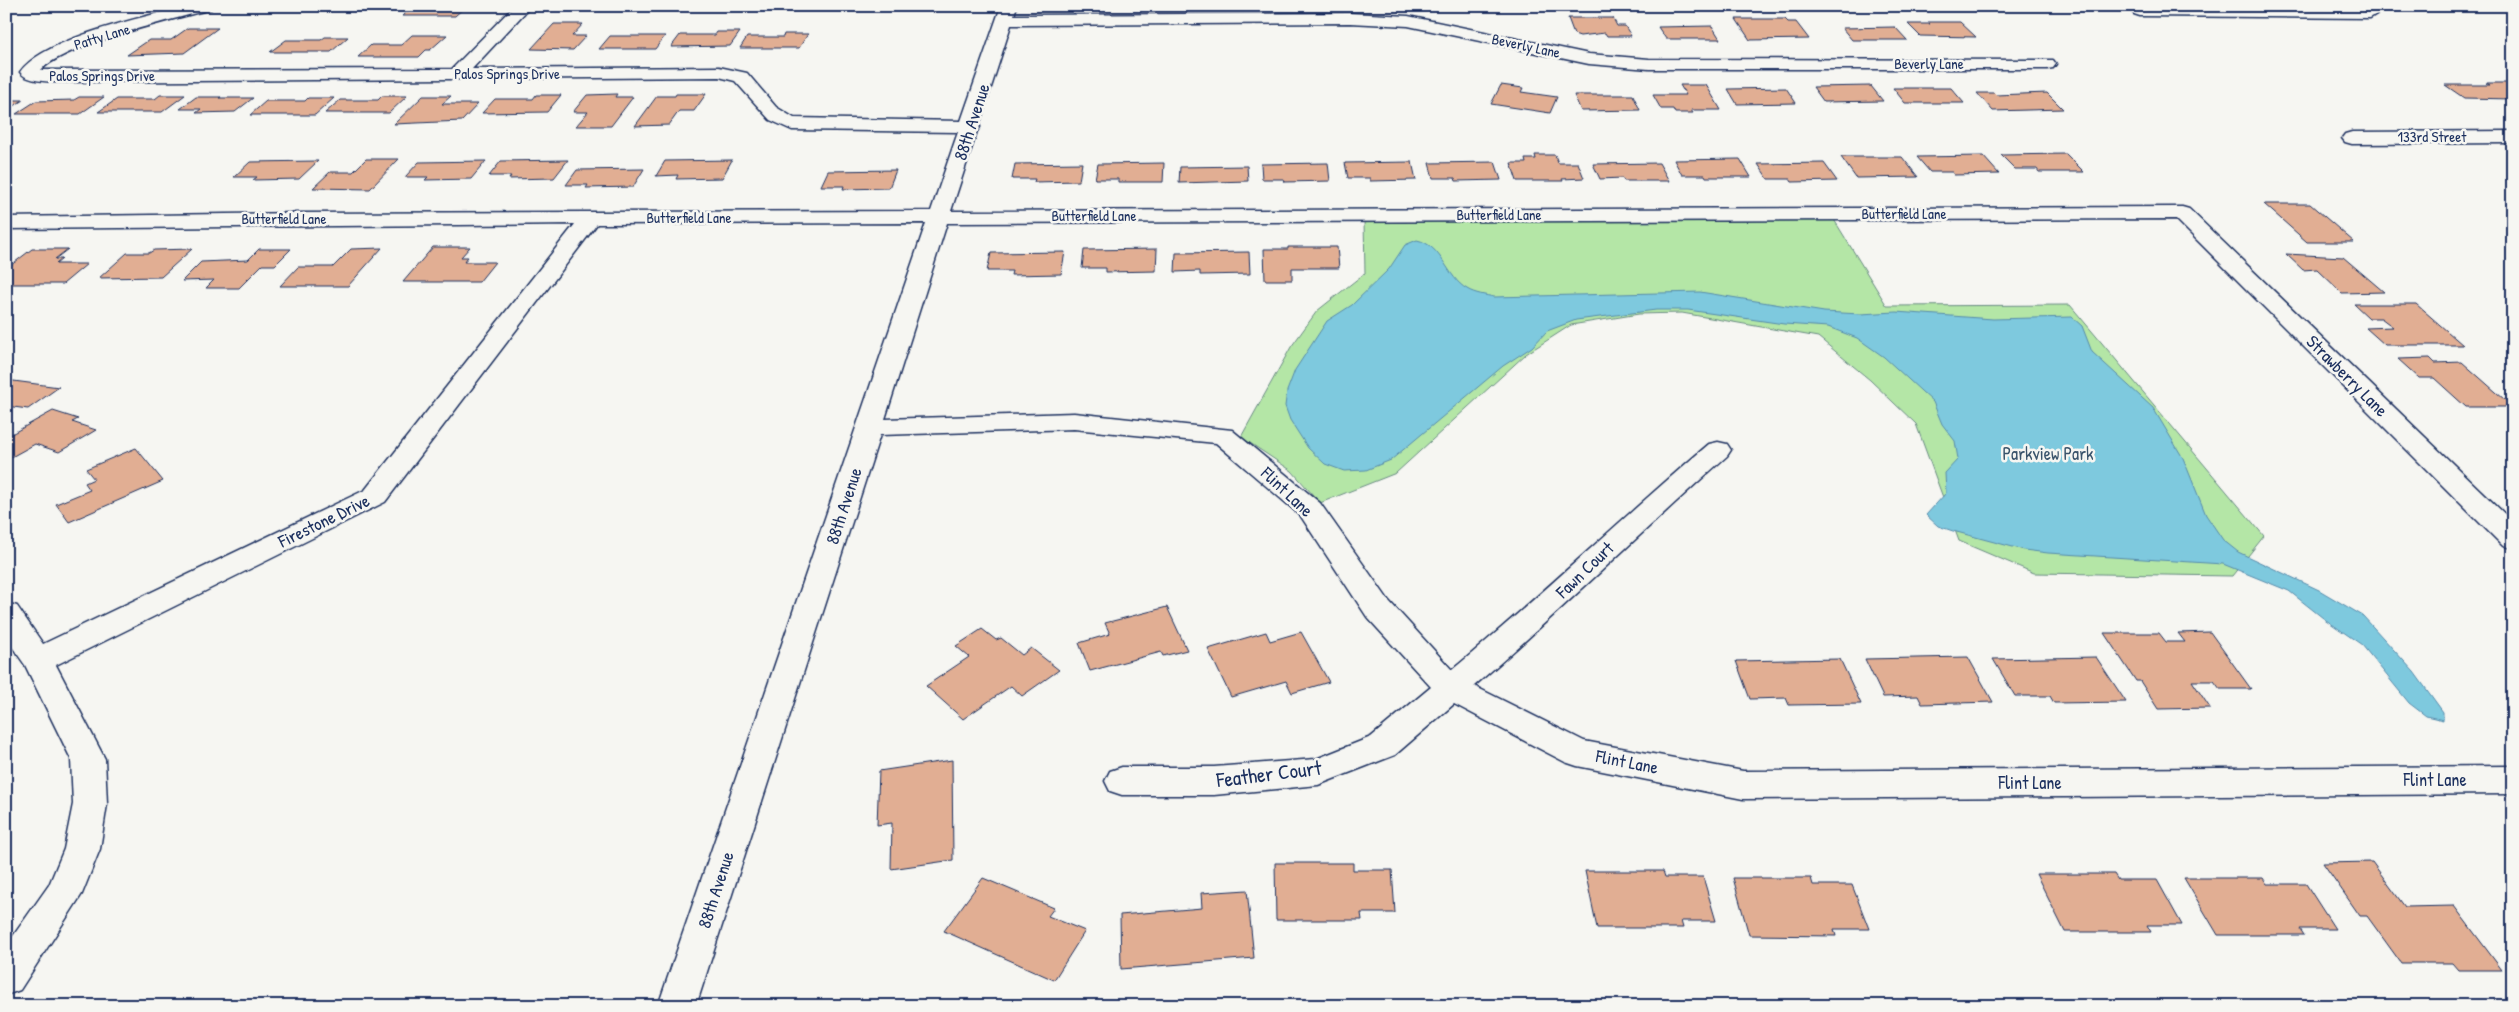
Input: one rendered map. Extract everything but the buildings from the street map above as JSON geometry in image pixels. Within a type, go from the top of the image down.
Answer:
[{"type":"street","name":"Patty Lane","points":[[31,66],[72,45],[206,6]]},
{"type":"street","points":[[457,74],[523,6]]},
{"type":"street","points":[[2137,9],[2370,13]]},
{"type":"street","name":"Beverly Lane","points":[[1008,13],[1349,12],[1408,21],[1589,60],[1628,63],[2047,64]]},
{"type":"street","name":"88th Avenue","points":[[678,1006],[1008,13]]},
{"type":"street","name":"Palos Springs Drive","points":[[31,66],[29,72],[33,74],[54,77],[731,73],[747,81],[774,116],[781,121],[792,124],[971,127]]},
{"type":"street","name":"133rd Street","points":[[2352,138],[2513,137]]},
{"type":"street","name":"Butterfield Lane","points":[[6,223],[590,218],[2182,213]]},
{"type":"street","name":"Strawberry Lane","points":[[2182,213],[2513,539]]},
{"type":"street","name":"Firestone Drive","points":[[38,660],[375,496],[590,218]]},
{"type":"street","name":"Flint Lane","points":[[871,426],[1074,421],[1223,436],[1310,508],[1378,609],[1450,688],[1577,753],[1744,785],[2513,780]]},
{"type":"street","name":"Fawn Court","points":[[1450,688],[1543,610],[1643,515],[1718,450]]},
{"type":"street","points":[[6,614],[38,660],[88,758],[90,804],[82,849],[64,894],[6,978]]},
{"type":"street","name":"Feather Court","points":[[1122,781],[1214,781],[1318,772],[1383,746],[1450,688]]},
{"type":"green space","name":"Parkview Park","points":[[1833,218],[1887,306],[2070,305],[2264,536],[2232,576],[2034,573],[1959,541],[1916,424],[1870,380],[1818,337],[1682,313],[1639,314],[1571,325],[1526,354],[1396,473],[1320,503],[1292,471],[1241,437],[1291,347],[1317,311],[1365,273],[1364,220]]},
{"type":"water","name":"Parkview Park","points":[[1417,240],[1433,248],[1460,284],[1473,292],[1494,297],[1700,292],[1824,312],[1860,314],[1896,312],[1993,319],[2072,317],[2082,326],[2092,352],[2153,408],[2183,458],[2206,515],[2223,540],[2238,552],[2319,590],[2363,616],[2414,672],[2443,712],[2443,720],[2426,716],[2409,703],[2362,645],[2289,591],[2223,564],[2024,550],[1938,526],[1926,515],[1946,493],[1945,473],[1958,459],[1955,441],[1942,424],[1933,402],[1884,357],[1857,338],[1828,327],[1784,324],[1688,310],[1656,310],[1576,320],[1547,331],[1532,347],[1503,366],[1391,460],[1366,470],[1344,471],[1325,464],[1308,448],[1290,420],[1285,406],[1287,391],[1295,370],[1327,321],[1352,305],[1389,269],[1405,245]]}]
